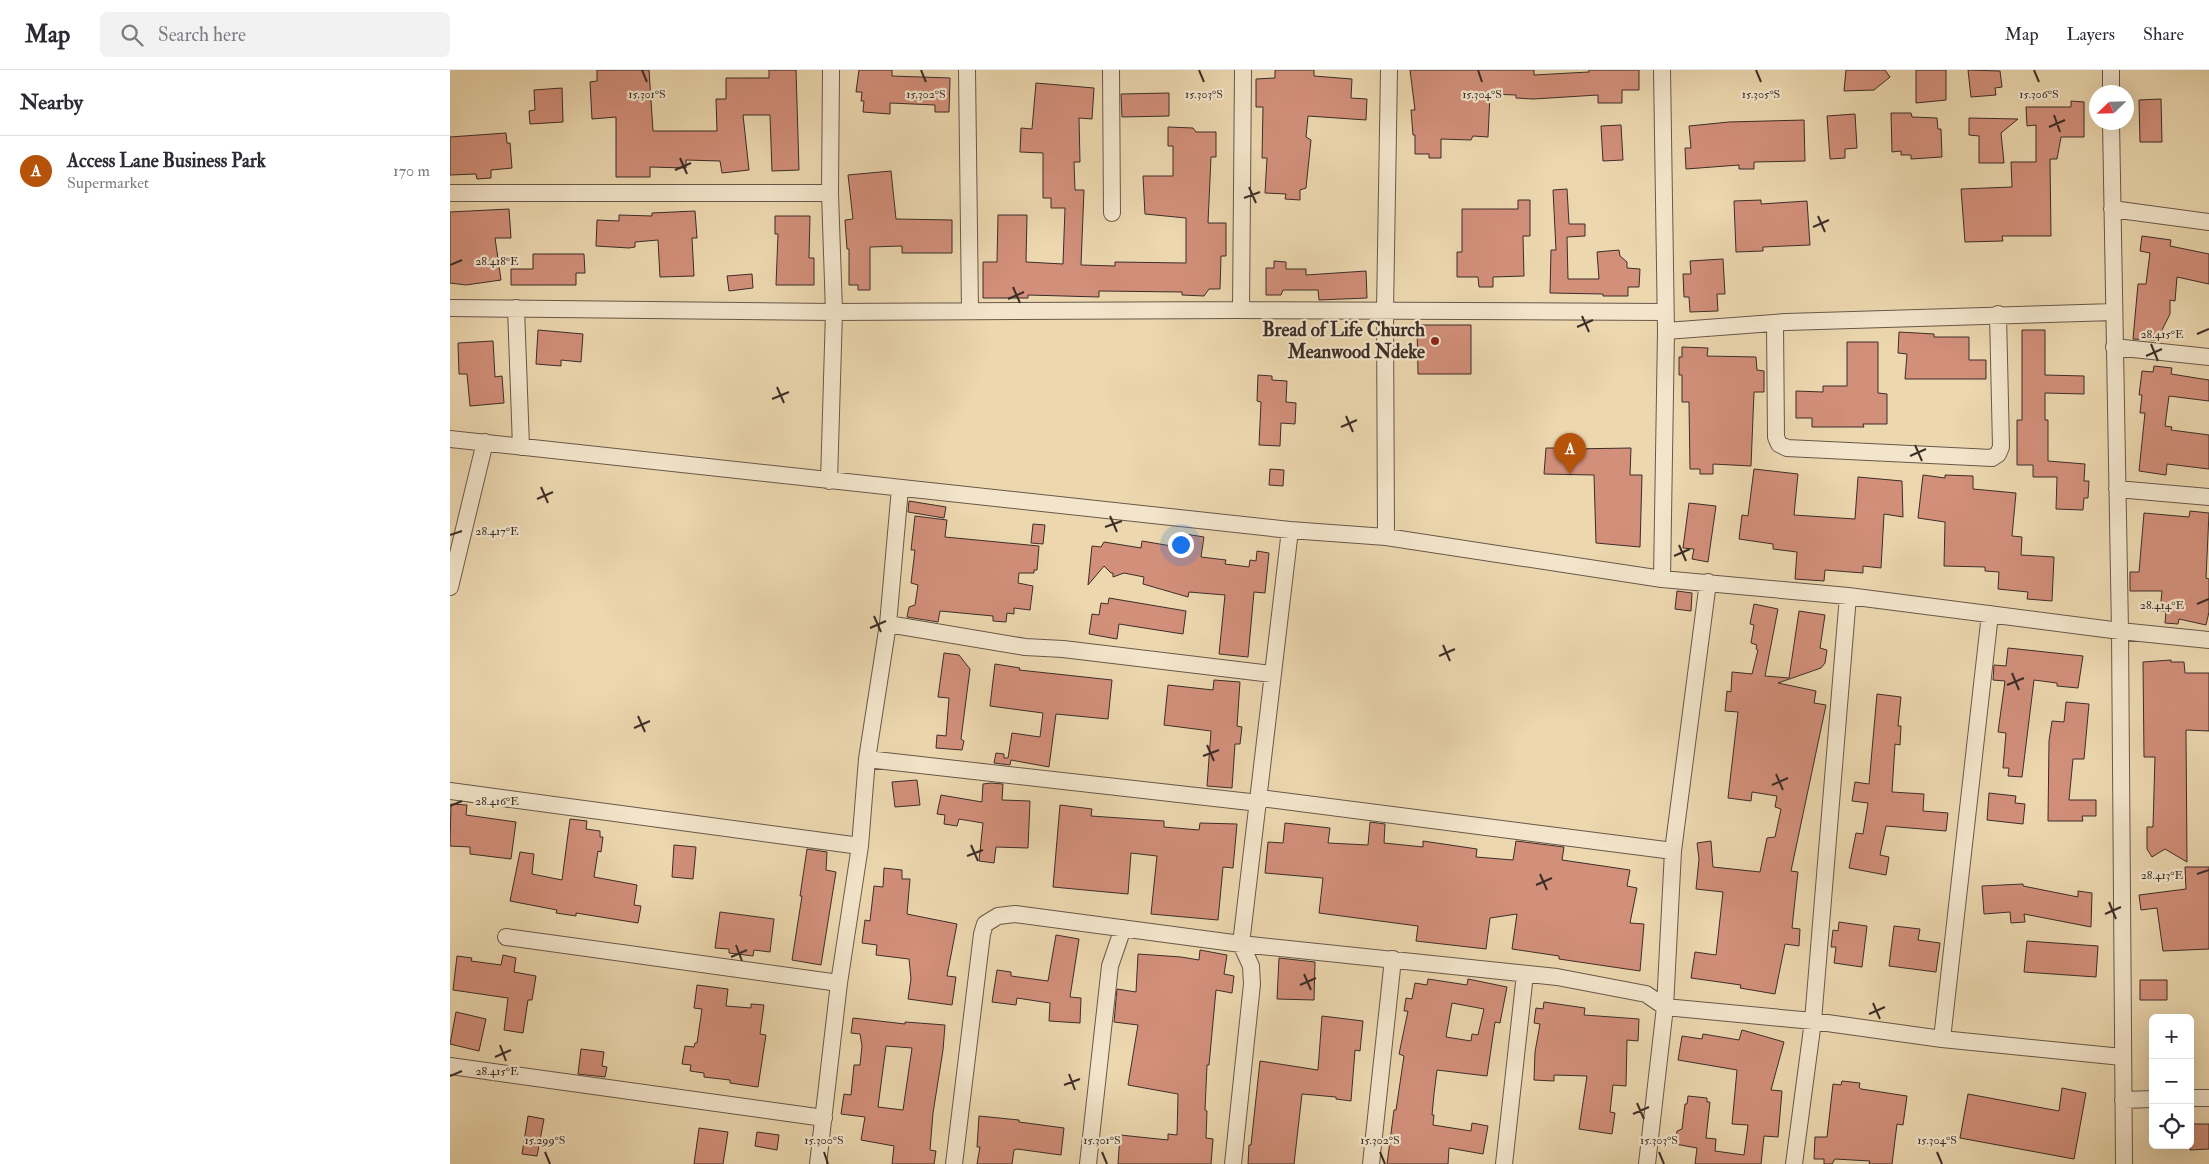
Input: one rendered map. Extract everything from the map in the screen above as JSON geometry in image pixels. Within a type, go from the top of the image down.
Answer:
[{"type":"street","points":[[829,481],[834,312],[830,192],[831,70]]},
{"type":"street","points":[[967,70],[970,311]]},
{"type":"street","points":[[1111,70],[1112,213]]},
{"type":"street","points":[[1241,310],[1243,70]]},
{"type":"street","points":[[1386,537],[1385,311],[1389,70]]},
{"type":"street","points":[[1662,70],[1664,312],[1666,331],[1662,579]]},
{"type":"street","points":[[2111,70],[2111,85]]},
{"type":"street","points":[[2111,130],[2120,631],[2124,1164]]},
{"type":"street","points":[[450,193],[830,192]]},
{"type":"street","points":[[2112,209],[2209,222]]},
{"type":"street","points":[[450,308],[834,312],[1241,310],[1664,312]]},
{"type":"street","points":[[516,308],[521,447]]},
{"type":"street","points":[[1666,331],[1775,323],[1998,314],[2114,312]]},
{"type":"street","points":[[1775,323],[1776,437],[1779,444],[1787,448],[1992,458],[1998,454],[2001,447],[1998,314]]},
{"type":"street","points":[[2114,347],[2209,357]]},
{"type":"street","points":[[450,439],[1290,530],[1386,537],[1662,579],[1848,596],[2120,631],[2209,640]]},
{"type":"street","points":[[450,587],[484,442]]},
{"type":"street","points":[[818,1164],[839,983],[860,846],[867,759],[888,624],[900,488]]},
{"type":"street","points":[[2117,489],[2209,497]]},
{"type":"street","points":[[1233,1164],[1252,984],[1251,966],[1241,944],[1290,530]]},
{"type":"street","points":[[1646,1164],[1665,1007],[1673,851],[1708,582]]},
{"type":"street","points":[[1794,1164],[1813,1021],[1848,596]]},
{"type":"street","points":[[1942,1039],[1990,614]]},
{"type":"street","points":[[888,624],[1025,647],[1063,649],[1272,674]]},
{"type":"street","points":[[867,759],[1259,801],[1673,851]]},
{"type":"street","points":[[450,791],[860,846]]},
{"type":"street","points":[[954,1164],[985,924],[998,916],[1015,914],[1241,944],[1557,977],[1646,994],[1665,1007],[1813,1021],[1942,1039],[2122,1057]]},
{"type":"street","points":[[1088,1164],[1110,966],[1122,928]]},
{"type":"street","points":[[506,937],[839,983]]},
{"type":"street","points":[[1371,1164],[1393,959]]},
{"type":"street","points":[[1504,1164],[1526,974]]},
{"type":"street","points":[[450,1066],[824,1118]]},
{"type":"street","points":[[2194,1098],[2209,1098]]},
{"type":"street","points":[[2123,1100],[2149,1099]]},
{"type":"building","points":[[597,70],[649,70],[653,131],[717,131],[716,99],[726,99],[726,78],[769,78],[769,70],[796,70],[799,170],[772,171],[770,115],[743,115],[749,170],[722,173],[720,161],[686,160],[686,168],[650,167],[650,177],[616,177],[616,117],[592,119],[590,82],[597,81]]},
{"type":"building","points":[[859,70],[892,70],[892,76],[950,78],[949,112],[935,112],[935,105],[890,103],[890,114],[863,112],[864,101],[861,101],[862,92],[856,92]]},
{"type":"building","points":[[1275,70],[1314,70],[1314,76],[1352,79],[1351,98],[1367,99],[1366,120],[1308,116],[1306,137],[1311,140],[1306,188],[1300,190],[1300,200],[1285,199],[1286,194],[1265,193],[1267,158],[1262,158],[1263,107],[1256,107],[1256,79],[1275,78]]},
{"type":"building","points":[[1410,70],[1534,70],[1534,75],[1589,72],[1589,70],[1639,70],[1639,90],[1622,90],[1622,103],[1598,103],[1598,95],[1533,99],[1516,98],[1516,95],[1490,94],[1488,137],[1473,136],[1471,140],[1441,139],[1441,158],[1429,158],[1429,154],[1415,154],[1415,135],[1413,135],[1411,110],[1415,110]]},
{"type":"building","points":[[1846,70],[1885,70],[1890,77],[1874,90],[1844,91]]},
{"type":"building","points":[[1916,70],[1946,70],[1946,100],[1916,103]]},
{"type":"building","points":[[1968,70],[2000,71],[2002,87],[1995,88],[1996,95],[1971,97]]},
{"type":"building","points":[[1036,83],[1094,88],[1092,119],[1079,118],[1080,162],[1074,162],[1075,190],[1084,190],[1081,265],[1115,266],[1115,262],[1186,263],[1186,218],[1145,214],[1143,176],[1173,176],[1173,146],[1168,146],[1168,127],[1193,128],[1196,132],[1216,132],[1216,157],[1211,157],[1208,223],[1226,223],[1226,256],[1221,256],[1220,289],[1209,289],[1204,296],[1182,295],[1182,292],[1099,291],[1099,297],[1028,295],[1028,298],[983,298],[983,262],[997,262],[998,215],[1027,215],[1026,262],[1063,264],[1065,208],[1051,208],[1051,198],[1043,198],[1043,153],[1020,152],[1021,128],[1032,129]]},
{"type":"building","points":[[562,88],[563,122],[530,124],[529,111],[535,110],[534,90]]},
{"type":"building","points":[[1169,93],[1169,116],[1122,117],[1121,94]]},
{"type":"building","points":[[2161,99],[2162,142],[2140,142],[2139,100]]},
{"type":"building","points":[[2071,101],[2084,102],[2084,137],[2061,137],[2057,159],[2050,159],[2051,236],[2002,236],[2003,241],[1965,242],[1961,189],[2012,187],[2011,162],[2036,162],[2036,125],[2027,126],[2026,107],[2071,107]]},
{"type":"building","points":[[1891,113],[1911,113],[1912,117],[1937,118],[1938,129],[1941,129],[1942,157],[1911,159],[1911,155],[1901,155],[1901,151],[1892,152]]},
{"type":"building","points":[[1855,114],[1857,148],[1845,149],[1845,158],[1830,159],[1827,116]]},
{"type":"building","points":[[1969,118],[2018,119],[2001,133],[2004,163],[1979,163],[1979,136],[1969,135]]},
{"type":"building","points":[[1804,120],[1805,161],[1754,162],[1754,169],[1739,169],[1739,165],[1686,169],[1685,148],[1691,148],[1689,126],[1729,122]]},
{"type":"building","points":[[1621,125],[1623,160],[1603,161],[1601,126]]},
{"type":"building","points":[[506,133],[507,143],[510,143],[512,168],[491,170],[491,178],[477,179],[476,174],[450,175],[450,137]]},
{"type":"building","points":[[891,171],[896,219],[952,220],[952,253],[902,253],[902,246],[870,247],[870,290],[858,290],[858,285],[849,285],[849,249],[847,249],[845,220],[853,219],[848,175]]},
{"type":"building","points":[[1567,189],[1569,224],[1585,224],[1585,236],[1567,237],[1568,279],[1599,279],[1597,252],[1619,250],[1620,256],[1627,262],[1627,268],[1640,269],[1639,287],[1628,287],[1628,296],[1550,293],[1551,250],[1556,250],[1553,190]]},
{"type":"building","points":[[1518,200],[1530,200],[1530,236],[1523,236],[1524,276],[1493,277],[1493,287],[1479,287],[1478,277],[1457,277],[1457,252],[1462,252],[1462,209],[1518,209]]},
{"type":"building","points":[[1761,200],[1761,204],[1807,201],[1810,245],[1763,247],[1763,251],[1736,252],[1734,201]]},
{"type":"building","points":[[509,209],[511,238],[495,238],[501,280],[466,285],[450,283],[450,212]]},
{"type":"building","points":[[695,211],[697,238],[692,238],[694,276],[660,277],[658,240],[635,242],[635,247],[629,248],[596,246],[597,220],[619,221],[619,215],[652,216],[652,213]]},
{"type":"building","points":[[775,216],[810,216],[809,258],[814,258],[814,285],[776,285],[778,234],[775,234]]},
{"type":"building","points":[[2142,236],[2171,240],[2170,246],[2209,254],[2209,284],[2177,277],[2175,301],[2170,300],[2170,314],[2157,340],[2133,339],[2138,284],[2146,284],[2150,253],[2140,251]]},
{"type":"building","points":[[533,254],[584,254],[585,273],[576,273],[576,285],[511,285],[511,269],[533,269]]},
{"type":"building","points":[[1723,259],[1725,294],[1717,294],[1718,311],[1690,312],[1689,297],[1684,297],[1683,274],[1691,274],[1690,261]]},
{"type":"building","points":[[1274,261],[1286,262],[1286,269],[1306,269],[1306,275],[1366,271],[1367,298],[1319,300],[1318,290],[1283,290],[1281,295],[1266,295],[1266,268],[1274,268]]},
{"type":"building","points":[[752,274],[753,288],[729,291],[727,276]]},
{"type":"building","points":[[1417,325],[1471,325],[1471,374],[1418,374]]},
{"type":"building","points":[[538,330],[583,334],[581,362],[561,360],[561,366],[536,364]]},
{"type":"building","points":[[2022,330],[2045,330],[2045,375],[2084,376],[2084,394],[2045,393],[2045,420],[2048,420],[2048,461],[2085,464],[2084,481],[2089,481],[2088,498],[2084,498],[2083,510],[2056,509],[2057,477],[2033,477],[2033,465],[2017,465],[2017,420],[2022,420]]},
{"type":"building","points":[[1899,332],[1934,334],[1934,337],[1969,337],[1969,360],[1986,360],[1986,379],[1905,379],[1907,354],[1898,353]]},
{"type":"building","points":[[493,341],[495,377],[502,376],[504,403],[470,406],[467,374],[459,374],[458,343]]},
{"type":"building","points":[[1847,342],[1878,342],[1878,393],[1887,394],[1887,424],[1863,424],[1864,427],[1812,427],[1812,418],[1796,418],[1796,391],[1823,392],[1823,386],[1847,386]]},
{"type":"building","points":[[1682,347],[1708,348],[1707,356],[1756,357],[1757,370],[1764,371],[1764,392],[1754,392],[1751,466],[1713,464],[1713,474],[1700,474],[1700,469],[1690,469],[1689,402],[1682,402],[1682,375],[1679,375],[1679,357],[1682,357]]},
{"type":"building","points":[[2154,366],[2172,368],[2171,374],[2209,380],[2209,401],[2169,396],[2165,426],[2172,427],[2171,430],[2209,435],[2209,469],[2167,464],[2166,475],[2139,471],[2145,413],[2140,413],[2142,395],[2139,395],[2142,371],[2153,372]]},
{"type":"building","points":[[1258,375],[1272,376],[1272,380],[1287,381],[1286,402],[1296,403],[1295,424],[1281,423],[1280,446],[1259,445],[1261,402],[1257,401]]},
{"type":"building","points":[[1558,442],[1568,444],[1570,449],[1631,448],[1630,475],[1642,475],[1640,547],[1596,543],[1594,475],[1544,474],[1546,448],[1556,448]]},
{"type":"building","points":[[1270,469],[1284,470],[1283,486],[1269,485]]},
{"type":"building","points":[[1754,469],[1798,474],[1794,515],[1855,519],[1858,477],[1902,481],[1903,517],[1884,514],[1881,568],[1863,566],[1863,573],[1825,570],[1824,581],[1795,579],[1797,552],[1773,549],[1773,544],[1739,539],[1742,515],[1748,516]]},
{"type":"building","points":[[1923,475],[1945,478],[1945,475],[1973,476],[1973,489],[2016,493],[2012,536],[2022,537],[2021,555],[2054,557],[2052,601],[2027,599],[2028,592],[1998,589],[1999,572],[1985,571],[1985,567],[1944,566],[1945,522],[1918,518]]},
{"type":"building","points":[[909,501],[946,507],[944,518],[908,512]]},
{"type":"building","points":[[1689,503],[1716,506],[1708,562],[1692,559],[1694,549],[1683,548]]},
{"type":"building","points":[[2190,511],[2209,513],[2206,578],[2209,579],[2209,612],[2206,625],[2179,619],[2178,624],[2165,623],[2166,611],[2160,611],[2162,591],[2130,591],[2130,572],[2139,572],[2144,513],[2189,517]]},
{"type":"building","points":[[915,516],[947,520],[945,537],[1039,546],[1037,570],[1034,570],[1034,573],[1019,573],[1018,583],[1033,586],[1030,610],[1014,608],[1014,614],[1007,613],[1006,622],[993,621],[993,616],[940,611],[938,622],[907,617],[909,607],[915,605],[918,585],[911,583],[915,550],[911,550]]},
{"type":"building","points":[[1033,524],[1045,525],[1043,544],[1031,543]]},
{"type":"building","points":[[1185,534],[1204,537],[1201,557],[1226,560],[1225,564],[1249,567],[1250,560],[1256,561],[1257,551],[1269,553],[1265,593],[1254,592],[1248,657],[1219,654],[1225,595],[1189,592],[1188,597],[1143,584],[1144,577],[1124,573],[1113,577],[1113,573],[1104,566],[1088,585],[1092,546],[1101,547],[1104,542],[1141,548],[1142,541],[1183,548]]},
{"type":"building","points":[[1677,591],[1692,593],[1691,611],[1675,609]]},
{"type":"building","points":[[1109,598],[1186,611],[1183,634],[1119,624],[1117,639],[1089,634],[1092,614],[1099,615],[1101,603],[1108,604]]},
{"type":"building","points":[[1754,604],[1778,609],[1765,676],[1789,678],[1799,611],[1825,615],[1820,648],[1827,650],[1825,663],[1821,668],[1778,683],[1816,691],[1814,703],[1826,705],[1791,871],[1798,872],[1792,928],[1800,929],[1799,946],[1785,944],[1775,994],[1740,988],[1741,985],[1691,978],[1695,952],[1716,955],[1723,892],[1696,889],[1699,859],[1697,843],[1711,841],[1713,867],[1760,872],[1767,838],[1775,837],[1781,809],[1775,807],[1777,796],[1752,792],[1751,801],[1728,798],[1738,712],[1725,711],[1727,691],[1731,692],[1732,672],[1752,674],[1758,650],[1756,649],[1757,645],[1751,643],[1754,625],[1750,624]]},
{"type":"building","points":[[2008,648],[2083,656],[2078,688],[2057,686],[2057,683],[2034,680],[2022,777],[2008,776],[2009,768],[2003,768],[2006,733],[1998,732],[2005,681],[1993,680],[1994,665],[2006,666]]},
{"type":"building","points":[[944,653],[959,655],[970,669],[961,739],[964,741],[962,750],[936,748],[937,735],[946,736],[949,698],[938,697]]},
{"type":"building","points":[[2171,660],[2171,662],[2184,662],[2185,673],[2209,673],[2209,731],[2186,730],[2187,862],[2165,849],[2152,857],[2147,849],[2147,827],[2153,827],[2155,757],[2144,757],[2143,662]]},
{"type":"building","points":[[995,664],[1020,668],[1019,670],[1112,680],[1108,719],[1056,714],[1049,767],[1011,760],[1010,765],[994,763],[996,753],[1004,754],[1004,758],[1008,758],[1012,733],[1040,737],[1043,713],[990,706]]},
{"type":"building","points":[[1214,680],[1240,682],[1237,726],[1242,727],[1240,744],[1235,744],[1232,788],[1207,786],[1211,731],[1164,725],[1168,685],[1213,690]]},
{"type":"building","points":[[1877,694],[1901,697],[1898,726],[1901,726],[1900,745],[1895,744],[1892,792],[1924,794],[1923,811],[1948,813],[1946,831],[1886,826],[1880,855],[1889,857],[1886,875],[1849,868],[1856,833],[1863,834],[1868,803],[1852,801],[1855,782],[1869,784]]},
{"type":"building","points":[[2066,702],[2089,704],[2084,759],[2073,759],[2069,800],[2096,800],[2096,816],[2082,816],[2083,821],[2048,821],[2049,741],[2052,721],[2064,722]]},
{"type":"building","points":[[917,780],[920,805],[895,807],[892,782]]},
{"type":"building","points":[[983,784],[1003,784],[1002,800],[1030,801],[1028,848],[996,847],[994,863],[979,861],[983,823],[959,819],[957,826],[944,824],[945,815],[937,814],[941,795],[982,802]]},
{"type":"building","points":[[1989,793],[2016,796],[2015,803],[2025,804],[2023,824],[1987,820]]},
{"type":"building","points":[[451,804],[467,805],[466,815],[516,822],[511,859],[470,854],[470,847],[450,846]]},
{"type":"building","points":[[1060,805],[1092,809],[1091,816],[1164,821],[1164,827],[1199,830],[1200,823],[1237,824],[1233,868],[1223,867],[1218,920],[1151,914],[1157,856],[1131,853],[1128,894],[1053,887]]},
{"type":"building","points":[[570,819],[587,821],[586,829],[600,831],[600,837],[603,837],[601,852],[598,851],[594,877],[637,885],[634,905],[641,906],[638,923],[576,913],[576,916],[556,913],[557,910],[510,901],[520,852],[534,854],[532,874],[562,880]]},
{"type":"building","points":[[1370,822],[1385,824],[1384,843],[1423,847],[1423,841],[1477,849],[1476,857],[1513,860],[1516,841],[1564,847],[1562,860],[1630,870],[1627,886],[1637,888],[1630,923],[1644,924],[1640,971],[1559,959],[1559,956],[1512,949],[1517,914],[1490,918],[1486,949],[1416,941],[1418,926],[1319,913],[1323,878],[1265,873],[1268,842],[1283,843],[1285,823],[1330,828],[1328,843],[1368,845]]},
{"type":"building","points":[[674,845],[696,847],[693,879],[672,877]]},
{"type":"building","points":[[807,849],[827,852],[826,870],[836,872],[821,965],[792,960]]},
{"type":"building","points":[[2185,867],[2209,867],[2209,949],[2163,951],[2157,908],[2141,910],[2139,895],[2186,889]]},
{"type":"building","points":[[884,868],[902,870],[902,879],[910,879],[907,914],[957,924],[947,976],[956,977],[952,1005],[908,999],[911,979],[909,959],[876,955],[877,945],[862,943],[865,920],[870,921],[874,886],[883,887]]},
{"type":"building","points":[[2023,884],[2023,886],[2078,897],[2078,891],[2092,893],[2091,927],[2024,914],[2025,922],[2011,923],[2010,912],[1984,914],[1982,886]]},
{"type":"building","points":[[720,912],[774,919],[770,952],[754,950],[753,956],[729,953],[729,949],[715,948]]},
{"type":"building","points":[[1839,922],[1867,926],[1862,967],[1834,963],[1836,947],[1831,947],[1833,930],[1838,931]]},
{"type":"building","points":[[1894,926],[1920,929],[1918,940],[1940,943],[1936,972],[1889,966]]},
{"type":"building","points":[[1056,935],[1079,939],[1070,997],[1081,998],[1080,1023],[1049,1021],[1050,1003],[1017,998],[1016,1005],[992,1002],[997,970],[1011,972],[1011,976],[1048,981]]},
{"type":"building","points":[[2027,941],[2098,946],[2096,977],[2024,972]]},
{"type":"building","points":[[1200,950],[1227,955],[1224,974],[1234,976],[1232,993],[1216,990],[1209,1065],[1207,1065],[1205,1110],[1207,1111],[1206,1138],[1213,1139],[1211,1164],[1118,1164],[1120,1135],[1168,1140],[1168,1134],[1177,1135],[1178,1094],[1128,1085],[1138,1025],[1114,1022],[1117,989],[1136,992],[1138,954],[1199,960]]},
{"type":"building","points":[[503,955],[516,958],[514,972],[536,976],[532,1000],[528,1000],[523,1033],[504,1030],[508,998],[453,990],[457,956],[472,958],[471,961],[501,965]]},
{"type":"building","points":[[1279,958],[1315,962],[1314,1000],[1277,999]]},
{"type":"building","points":[[1428,979],[1467,985],[1468,979],[1507,987],[1500,1023],[1495,1022],[1487,1076],[1437,1070],[1432,1115],[1434,1115],[1433,1125],[1471,1131],[1472,1123],[1488,1126],[1483,1154],[1449,1148],[1448,1164],[1387,1164],[1404,1056],[1399,1054],[1408,1011],[1404,1011],[1406,998],[1412,999],[1415,983],[1427,985]],"holes":[[[1452,1003],[1484,1009],[1478,1035],[1472,1034],[1471,1041],[1446,1037]]]},
{"type":"building","points":[[2140,980],[2167,980],[2167,1000],[2140,1000]]},
{"type":"building","points":[[697,985],[728,989],[726,1006],[751,1008],[751,1004],[764,1005],[760,1034],[766,1035],[758,1087],[730,1083],[730,1080],[704,1077],[704,1073],[690,1071],[691,1065],[682,1064],[685,1046],[694,1047],[695,1043],[697,1043],[702,1009],[694,1008]]},
{"type":"building","points":[[1544,1002],[1585,1008],[1584,1015],[1639,1019],[1638,1041],[1627,1040],[1626,1086],[1613,1085],[1610,1112],[1615,1113],[1612,1134],[1579,1129],[1587,1076],[1554,1075],[1554,1081],[1534,1080],[1535,1052],[1540,1024],[1534,1023],[1536,1008],[1543,1009]]},
{"type":"building","points":[[456,1012],[486,1019],[479,1051],[450,1044]]},
{"type":"building","points":[[1322,1016],[1363,1021],[1360,1051],[1355,1050],[1351,1101],[1336,1099],[1336,1097],[1302,1094],[1294,1164],[1248,1164],[1260,1061],[1318,1070]]},
{"type":"building","points":[[853,1018],[905,1024],[905,1022],[945,1025],[930,1150],[936,1151],[934,1164],[892,1164],[894,1146],[861,1140],[865,1117],[841,1114],[844,1094],[851,1095],[854,1065],[860,1065],[862,1046],[860,1034],[851,1033]],"holes":[[[886,1046],[912,1048],[903,1110],[878,1107]]]},
{"type":"building","points":[[1742,1030],[1784,1042],[1771,1090],[1782,1091],[1778,1137],[1764,1136],[1761,1164],[1695,1164],[1697,1148],[1675,1144],[1677,1131],[1682,1129],[1685,1104],[1687,1104],[1688,1096],[1707,1098],[1707,1102],[1710,1102],[1706,1138],[1716,1139],[1715,1151],[1744,1155],[1748,1125],[1732,1124],[1737,1070],[1678,1060],[1682,1036],[1702,1039],[1703,1034],[1739,1040]]},
{"type":"building","points":[[581,1049],[604,1052],[602,1066],[607,1067],[605,1077],[578,1074]]},
{"type":"building","points":[[1842,1081],[1860,1083],[1859,1087],[1861,1089],[1907,1096],[1903,1125],[1897,1124],[1892,1164],[1869,1164],[1870,1161],[1835,1159],[1832,1164],[1824,1164],[1824,1159],[1814,1159],[1815,1137],[1827,1137],[1833,1084],[1841,1085]]},
{"type":"building","points":[[2062,1088],[2086,1093],[2074,1159],[1960,1138],[1968,1094],[2059,1111]]},
{"type":"building","points":[[528,1116],[544,1119],[537,1156],[522,1154]]},
{"type":"building","points":[[979,1116],[1019,1120],[1019,1122],[1064,1128],[1061,1155],[1017,1149],[1014,1150],[1012,1164],[977,1164],[980,1147],[977,1147]]},
{"type":"building","points":[[2194,1124],[2209,1124],[2209,1149],[2190,1150],[2194,1149]]},
{"type":"building","points":[[699,1128],[728,1132],[723,1164],[694,1164]]},
{"type":"building","points":[[757,1132],[779,1135],[777,1150],[755,1146]]},
{"type":"place","name":"Bread of Life Church Meanwood Ndeke","points":[[1435,341]]},
{"type":"place","name":"Access Lane Business Park","points":[[1570,474]]}]
